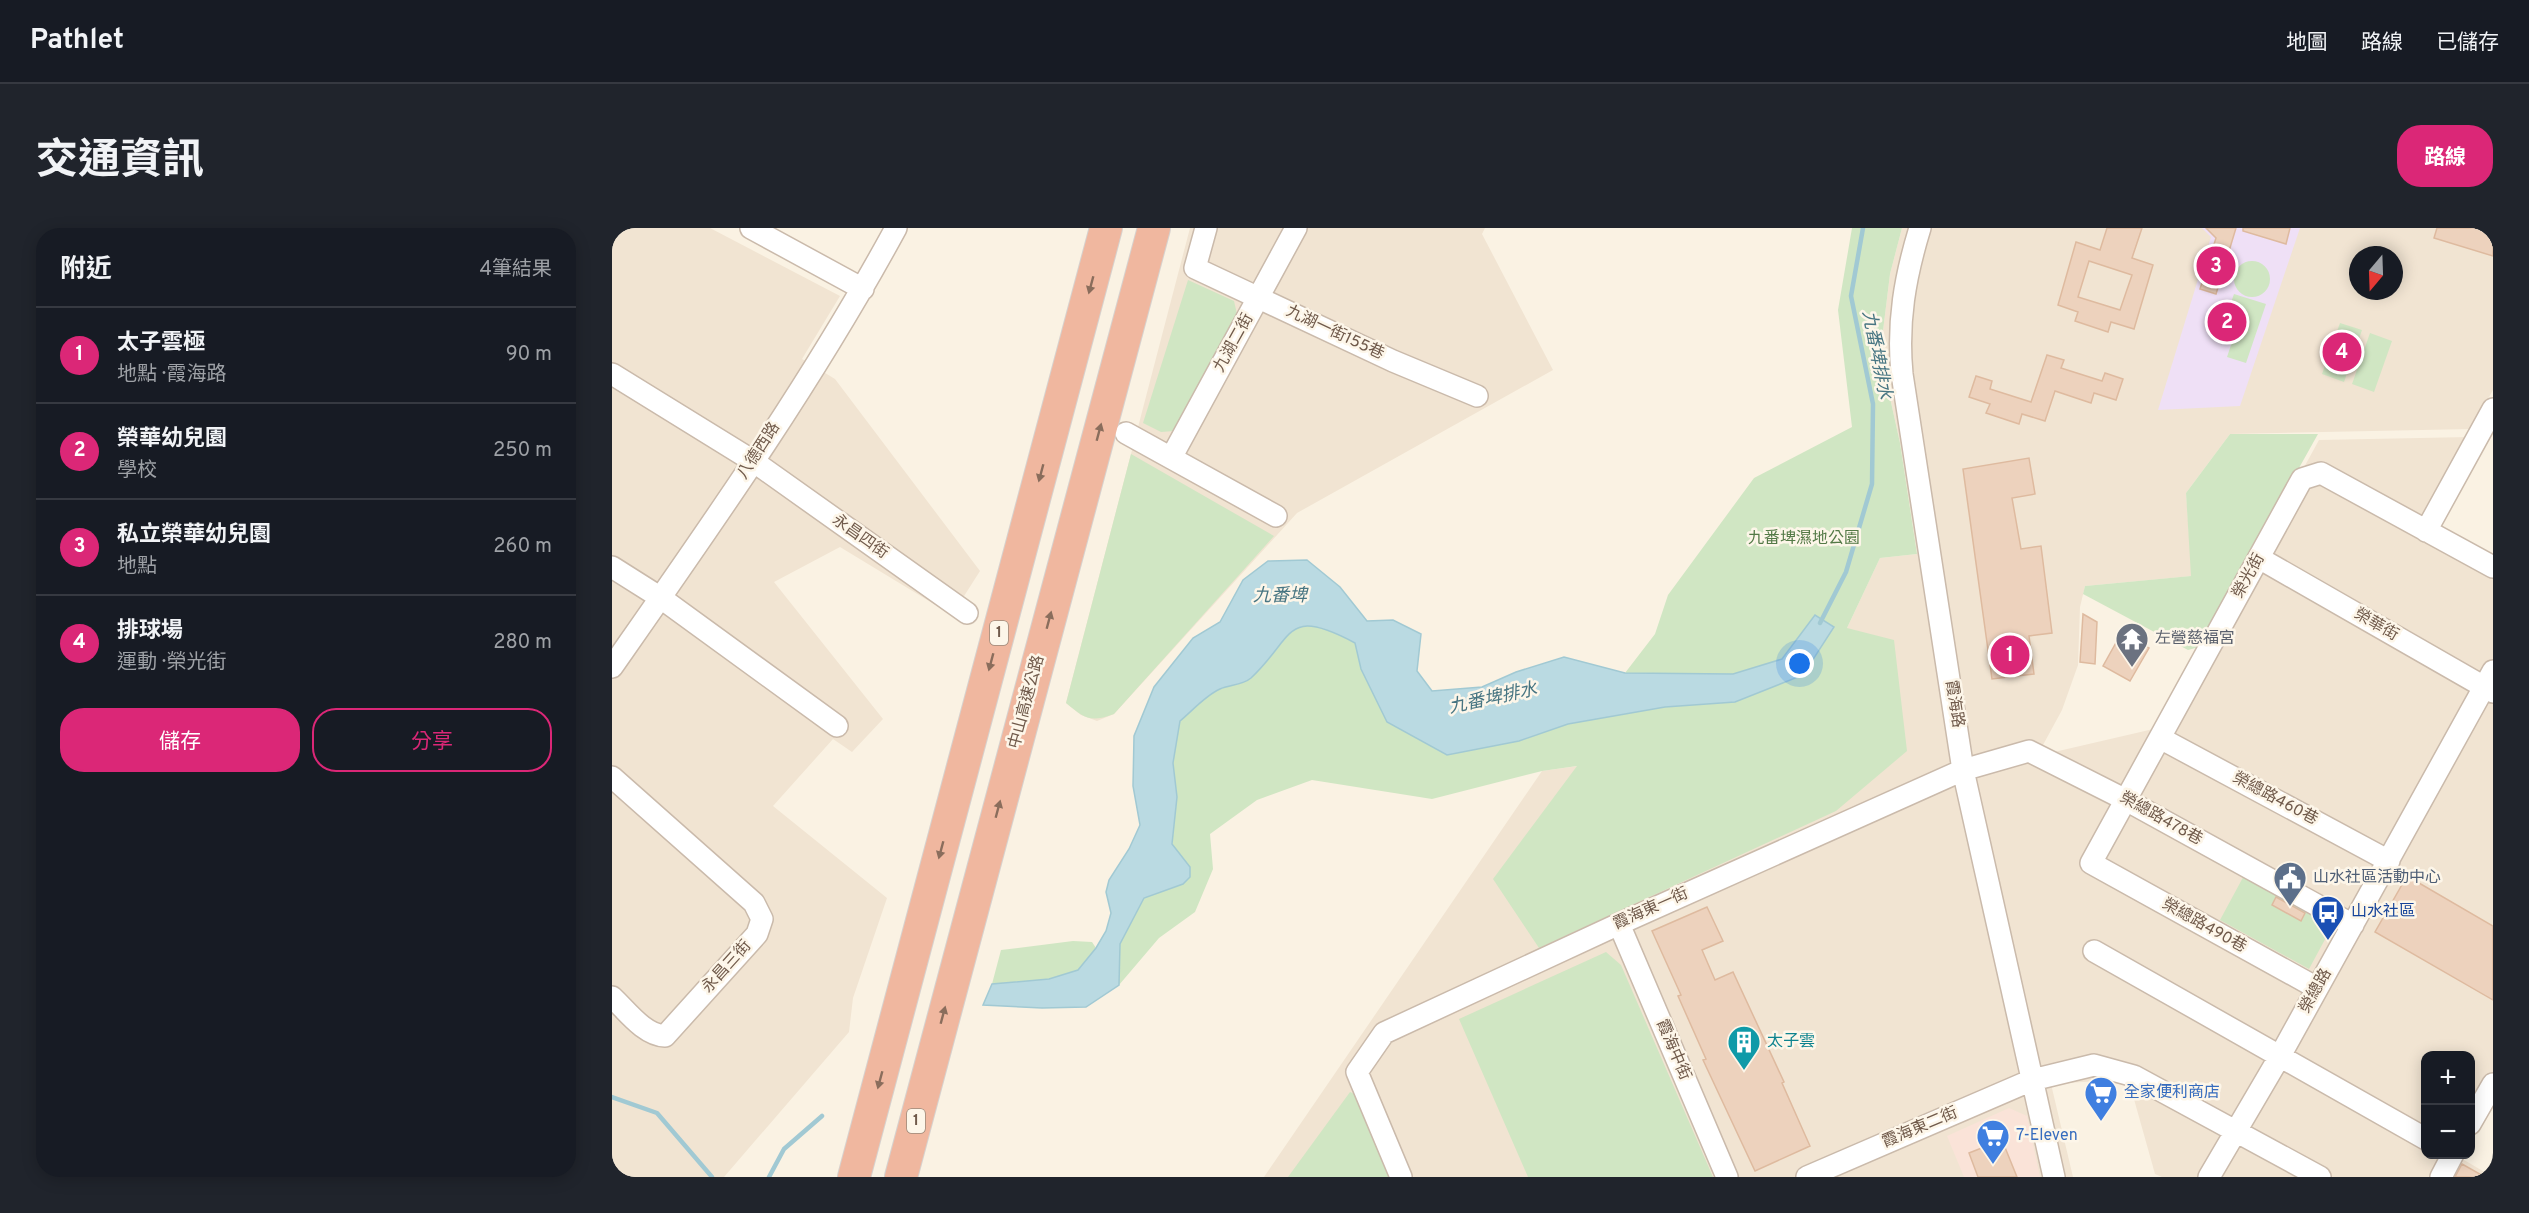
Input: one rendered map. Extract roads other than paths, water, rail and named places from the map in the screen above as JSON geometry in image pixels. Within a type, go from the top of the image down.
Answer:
[{"type":"highway","name":"1","points":[[854,1177],[1106,228]]},
{"type":"highway","name":"中山高速公路","points":[[901,1177],[1154,228]]},
{"type":"street","points":[[751,228],[863,289]]},
{"type":"street","name":"八德西路","points":[[612,667],[753,461],[863,289],[896,228]]},
{"type":"street","name":"九湖一街155巷","points":[[1206,228],[1195,267],[1477,396]]},
{"type":"street","name":"九湖二街","points":[[1171,458],[1296,228]]},
{"type":"street","name":"霞海路","points":[[1920,228],[1910,262],[1900,312],[1899,340],[1963,770],[2054,1177]]},
{"type":"street","name":"永昌四街","points":[[612,374],[753,461],[967,613]]},
{"type":"street","points":[[2426,531],[2493,409]]},
{"type":"street","points":[[1126,433],[1276,516]]},
{"type":"street","name":"榮光街","points":[[2091,863],[2302,479],[2321,473],[2493,567]]},
{"type":"street","name":"榮華街","points":[[2259,558],[2490,684]]},
{"type":"street","points":[[612,567],[661,598],[837,726]]},
{"type":"street","name":"榮總路","points":[[2209,1177],[2490,684]]},
{"type":"street","name":"榮總路460巷","points":[[2160,738],[2389,861]]},
{"type":"street","name":"榮總路478巷","points":[[1963,770],[2029,750],[2126,800],[2353,925]]},
{"type":"street","name":"霞海東一街","points":[[1401,1177],[1357,1072],[1384,1033],[1619,924],[1963,770]]},
{"type":"street","name":"永昌三街","points":[[612,777],[754,903],[762,919],[757,934],[665,1036],[656,1036],[649,1031],[612,998]]},
{"type":"street","name":"榮總路490巷","points":[[2091,863],[2317,988]]},
{"type":"street","name":"霞海中街","points":[[1619,924],[1727,1177]]},
{"type":"street","points":[[2094,951],[2421,1136]]},
{"type":"street","name":"霞海東二街","points":[[1808,1177],[2032,1080],[2094,1065],[2134,1076],[2236,1132]]},
{"type":"street","points":[[2475,1115],[2493,1084]]},
{"type":"street","points":[[2236,1132],[2320,1177]]},
{"type":"street","points":[[2441,1177],[2450,1159]]},
{"type":"water","name":"九番埤","points":[[1307,560],[1340,587],[1367,621],[1393,620],[1421,634],[1417,671],[1432,691],[1482,687],[1516,672],[1564,657],[1625,673],[1733,674],[1782,659],[1815,615],[1834,627],[1803,675],[1735,702],[1665,707],[1568,724],[1519,741],[1447,755],[1387,722],[1361,669],[1355,643],[1332,632],[1315,627],[1302,627],[1293,631],[1285,639],[1251,678],[1215,692],[1180,721],[1173,763],[1177,797],[1172,844],[1190,867],[1190,877],[1183,884],[1144,898],[1120,944],[1119,985],[1086,1007],[1042,1008],[983,1005],[992,984],[1049,979],[1078,970],[1096,948],[1106,931],[1111,913],[1106,892],[1109,880],[1129,849],[1140,825],[1133,786],[1134,736],[1154,687],[1193,638],[1220,622],[1243,580],[1268,561]]},
{"type":"waterway","name":"九番埤排水","points":[[1820,623],[1846,572],[1872,484],[1873,404],[1851,296],[1863,228]]},
{"type":"waterway","points":[[612,1097],[657,1113],[712,1177]]},
{"type":"waterway","name":"九番埤排水","points":[[769,1177],[784,1149],[822,1116]]},
{"type":"place","name":"私立榮華幼兒園","points":[[2216,266]]},
{"type":"place","name":"榮華幼兒園","points":[[2227,322]]},
{"type":"place","name":"排球場","points":[[2342,352]]},
{"type":"place","name":"太子雲極","points":[[2010,655]]},
{"type":"place","name":"左營慈福宮","points":[[2132,668]]},
{"type":"place","name":"山水社區活動中心","points":[[2290,907]]},
{"type":"place","name":"山水社區","points":[[2328,941]]},
{"type":"place","name":"太子雲","points":[[1744,1071]]},
{"type":"place","name":"全家便利商店","points":[[2101,1122]]},
{"type":"place","name":"7-Eleven","points":[[1993,1165]]},
{"type":"park label","name":"九番埤濕地公園","points":[[1804,539]]}]
